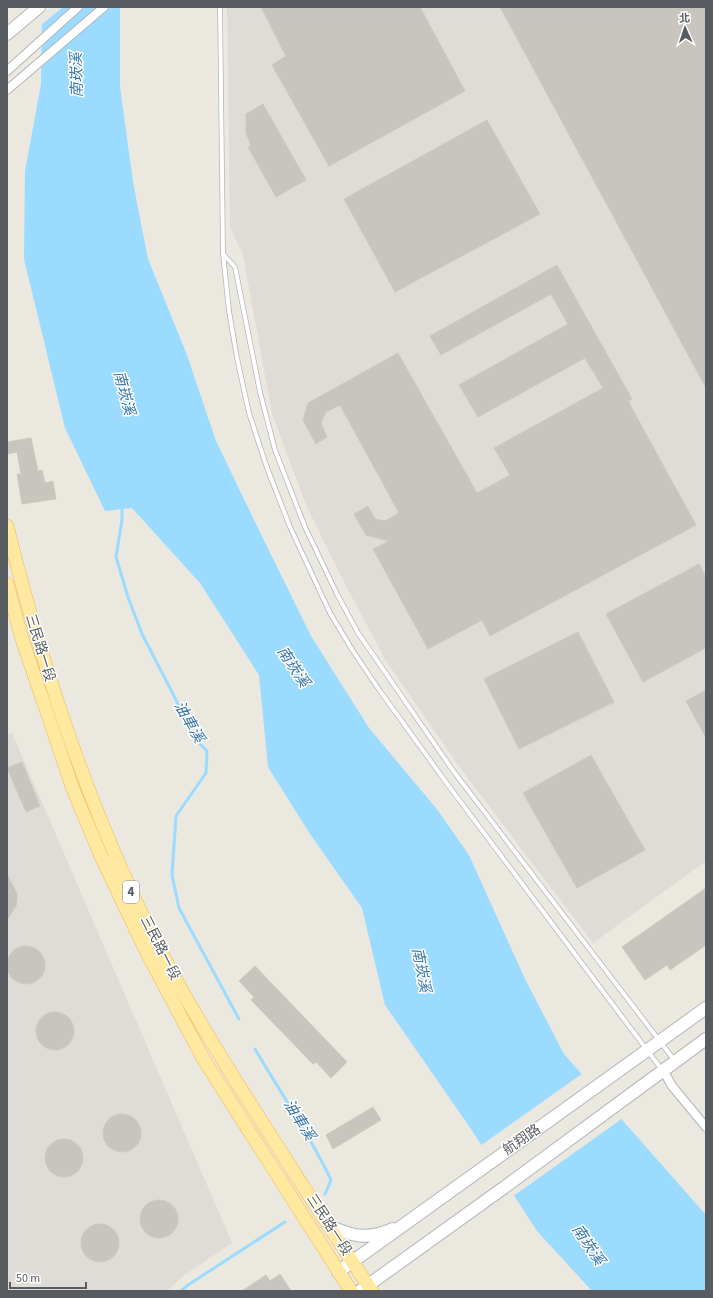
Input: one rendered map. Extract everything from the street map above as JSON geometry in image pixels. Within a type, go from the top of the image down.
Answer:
[{"type":"main road","name":"三民路一段","points":[[7,526],[38,643],[60,711],[94,804],[131,891],[172,973],[216,1050],[353,1262],[367,1289]]},
{"type":"main road","name":"三民路一段","points":[[7,584],[22,639],[73,789],[100,854],[146,951],[204,1060],[351,1291]]},
{"type":"street","points":[[7,34],[39,7]]},
{"type":"street","points":[[7,71],[78,7]]},
{"type":"street","points":[[7,90],[104,7]]},
{"type":"street","name":"航翔路","points":[[338,1272],[706,1008]]},
{"type":"street","name":"航翔路","points":[[367,1289],[706,1039]]},
{"type":"street","points":[[658,1074],[672,1086],[706,1127]]},
{"type":"street","points":[[328,1225],[346,1234],[366,1236],[385,1233],[406,1224]]},
{"type":"lane","points":[[220,7],[223,253],[234,342],[249,413],[266,465],[290,527],[330,613],[357,657],[448,785],[648,1050],[658,1074]]},
{"type":"lane","points":[[223,253],[235,267],[260,392],[275,450],[305,527],[337,594],[358,633],[454,772],[675,1061]]},
{"type":"shaded area","points":[[227,7],[706,7],[706,861],[593,943],[461,769],[386,661],[345,584],[307,507],[272,414],[243,255],[230,228]]},
{"type":"shaded area","points":[[12,733],[232,1243],[183,1276],[167,1291],[7,1291],[7,735]]},
{"type":"water","name":"南崁溪","points":[[42,7],[120,7],[120,87],[133,182],[148,259],[187,355],[216,441],[311,636],[369,728],[436,808],[469,855],[525,979],[564,1054],[706,1215],[706,1291],[592,1291],[537,1231],[471,1129],[385,1005],[362,908],[310,834],[268,767],[259,675],[200,583],[132,508],[105,511],[65,428],[24,259],[25,171],[41,84]]},
{"type":"pier","points":[[40,7],[63,7],[40,26]]},
{"type":"pier","points":[[583,1073],[623,1118],[512,1197],[480,1146]]},
{"type":"building","points":[[261,7],[420,7],[465,91],[329,166],[272,65],[286,56]]},
{"type":"building","points":[[500,7],[706,7],[706,388]]},
{"type":"building","points":[[263,104],[306,180],[276,197],[248,147],[251,146],[246,133],[246,114]]},
{"type":"building","points":[[487,120],[540,214],[395,292],[344,199]]},
{"type":"building","points":[[557,265],[632,399],[628,401],[696,525],[490,636],[482,620],[428,649],[373,549],[389,541],[366,535],[354,514],[368,506],[375,519],[385,521],[399,513],[340,405],[326,412],[321,423],[327,437],[316,444],[303,420],[308,403],[398,353],[477,493],[510,475],[494,448],[603,388],[585,358],[478,417],[459,385],[568,324],[551,294],[441,355],[430,336]]},
{"type":"building","points":[[31,438],[38,471],[42,470],[45,483],[53,481],[56,499],[22,504],[17,474],[21,474],[17,452],[7,454],[7,442]]},
{"type":"building","points":[[699,564],[706,577],[706,648],[643,682],[606,614]]},
{"type":"building","points":[[578,632],[614,702],[519,749],[484,679]]},
{"type":"building","points":[[706,690],[706,738],[686,701]]},
{"type":"building","points":[[591,755],[645,850],[577,888],[523,793]]},
{"type":"building","points":[[22,762],[40,806],[26,812],[7,768]]},
{"type":"building","points":[[7,874],[17,894],[17,900],[16,906],[7,920]]},
{"type":"building","points":[[706,888],[706,945],[670,970],[667,965],[645,980],[622,947]]},
{"type":"building","points":[[22,946],[30,946],[40,951],[44,958],[44,972],[40,979],[30,984],[22,984],[12,979],[10,976],[7,969],[7,961],[12,951],[15,949]]},
{"type":"building","points":[[255,966],[347,1062],[331,1078],[316,1062],[313,1064],[251,1000],[254,997],[239,981]]},
{"type":"building","points":[[51,1012],[59,1012],[69,1017],[73,1024],[73,1038],[69,1045],[59,1050],[51,1050],[41,1045],[39,1042],[36,1035],[36,1027],[41,1017],[44,1015]]},
{"type":"building","points":[[373,1107],[381,1120],[333,1149],[326,1135]]},
{"type":"building","points":[[118,1114],[126,1114],[136,1119],[140,1126],[140,1140],[136,1147],[126,1152],[118,1152],[108,1147],[106,1144],[103,1137],[103,1129],[108,1119],[111,1117]]},
{"type":"building","points":[[60,1139],[68,1139],[78,1144],[82,1151],[82,1165],[78,1172],[68,1177],[60,1177],[50,1172],[48,1169],[45,1162],[45,1154],[50,1144],[53,1142]]},
{"type":"building","points":[[155,1200],[163,1200],[173,1205],[177,1212],[177,1226],[173,1233],[163,1238],[155,1238],[145,1233],[143,1230],[140,1223],[140,1215],[145,1205],[148,1203]]},
{"type":"building","points":[[96,1224],[104,1224],[114,1229],[118,1236],[118,1250],[114,1257],[104,1262],[96,1262],[86,1257],[84,1254],[81,1247],[81,1239],[86,1229],[89,1227]]},
{"type":"building","points":[[280,1274],[291,1291],[242,1291],[266,1275],[270,1281]]},
{"type":"waterway","name":"油車溪","points":[[122,507],[122,520],[116,557],[128,597],[142,634],[196,740],[207,751],[206,773],[176,816],[172,875],[179,908],[239,1019]]},
{"type":"waterway","name":"油車溪","points":[[255,1049],[323,1163],[331,1180],[325,1194]]},
{"type":"waterway","name":"油車溪","points":[[181,1291],[285,1222]]}]
